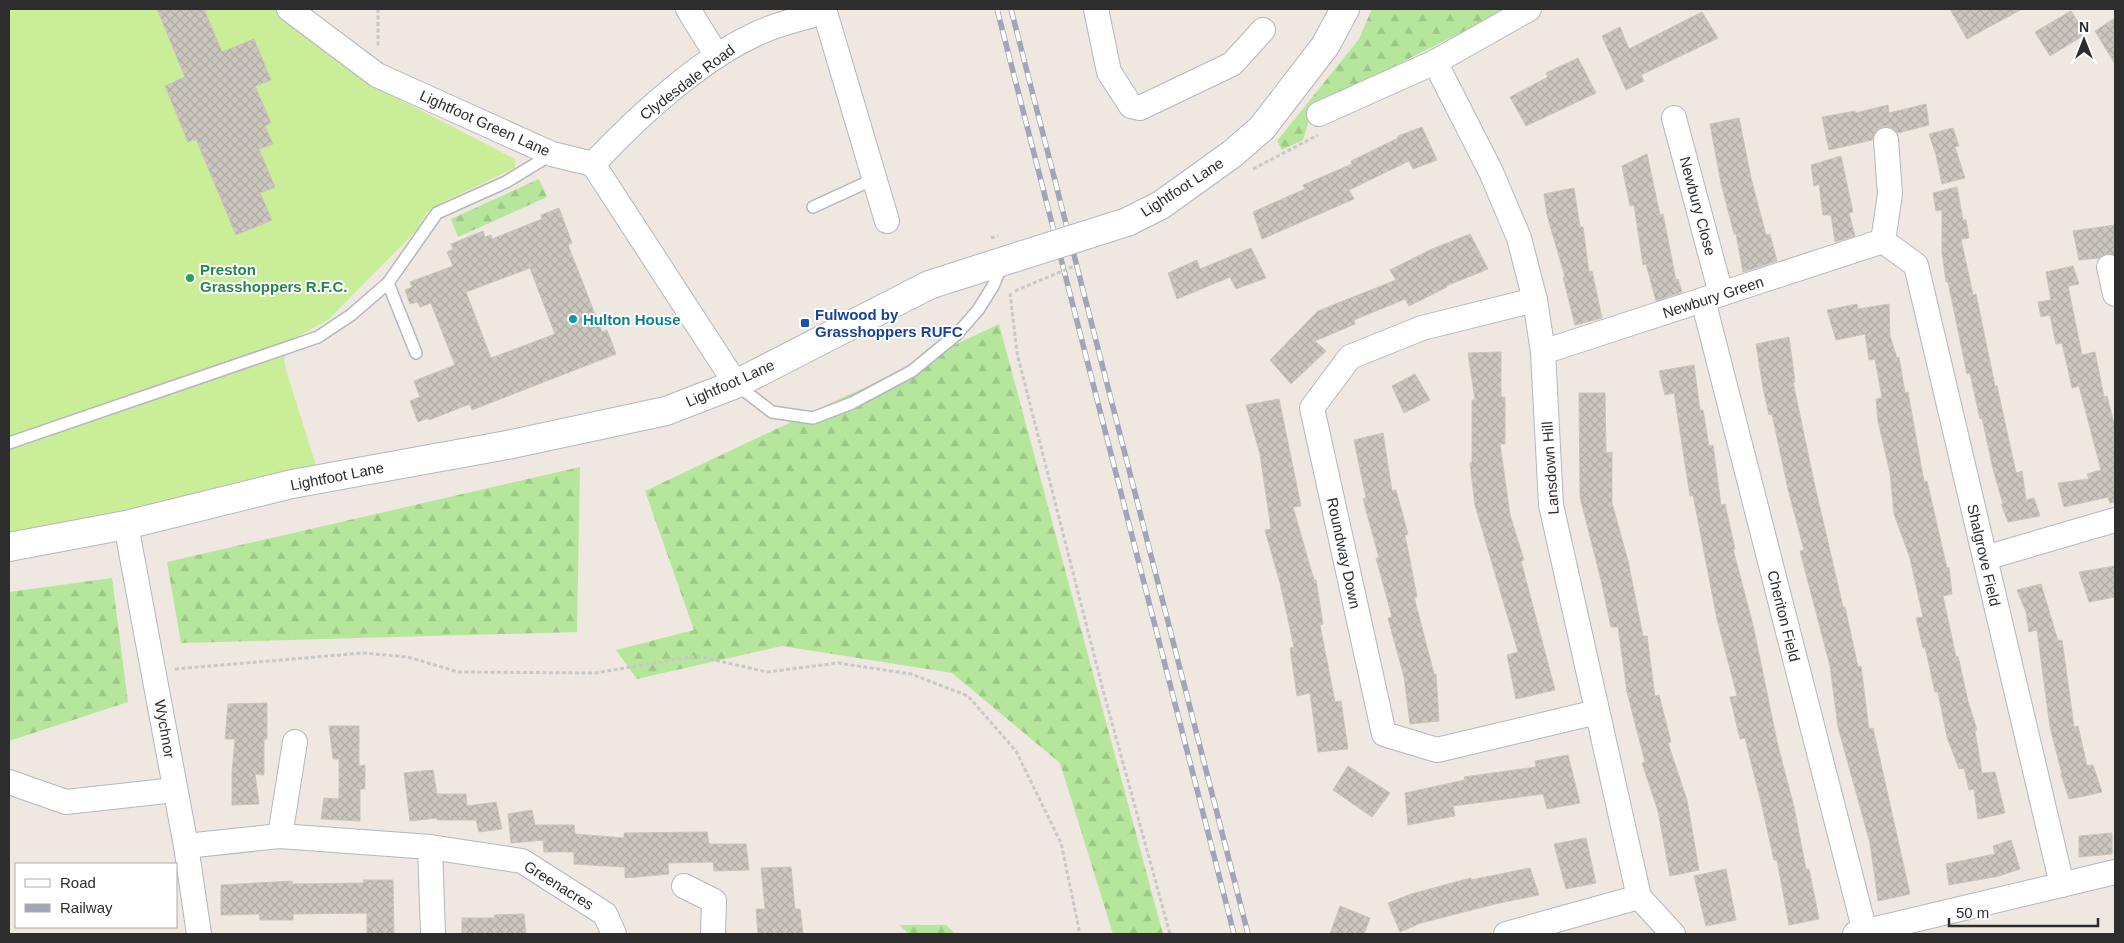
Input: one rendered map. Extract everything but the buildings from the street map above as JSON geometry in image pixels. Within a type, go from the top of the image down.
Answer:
[{"type":"main road","name":"Lightfoot Lane","points":[[9,546],[126,525],[292,484],[507,445],[666,411],[736,384],[929,285],[994,248],[1127,222],[1161,204],[1232,154],[1262,128],[1325,46],[1345,9]]},
{"type":"street","name":"Lightfoot Green Lane","points":[[289,9],[376,75],[552,154],[593,164]]},
{"type":"street","points":[[688,9],[717,56]]},
{"type":"street","points":[[1096,9],[1108,72],[1131,106],[1140,108],[1232,64],[1263,30]]},
{"type":"street","points":[[1319,114],[1434,62],[1529,9]]},
{"type":"street","name":"Clydesdale Road","points":[[593,164],[629,126],[717,56],[772,27],[824,10],[887,221]]},
{"type":"street","name":"Lansdown Hill","points":[[1434,62],[1491,172],[1519,238],[1535,300],[1544,352],[1550,505],[1639,897],[1673,934]]},
{"type":"street","name":"Newbury Close","points":[[1674,118],[1712,297]]},
{"type":"street","points":[[1883,241],[1890,194],[1886,140]]},
{"type":"street","points":[[593,164],[736,384]]},
{"type":"street","name":"Newbury Green","points":[[1544,352],[1883,241]]},
{"type":"street","name":"Shalgrove Field","points":[[1883,241],[1916,265],[2062,885]]},
{"type":"street","points":[[2109,267],[2115,294]]},
{"type":"street","name":"Cheriton Field","points":[[1712,297],[1860,933]]},
{"type":"street","name":"Roundway Down","points":[[1535,300],[1422,328],[1350,358],[1312,408],[1384,734],[1438,750],[1597,712]]},
{"type":"street","points":[[1985,558],[2115,520]]},
{"type":"street","name":"Wychnor","points":[[126,525],[186,846],[199,934]]},
{"type":"street","points":[[280,836],[295,742]]},
{"type":"street","points":[[9,782],[66,802],[176,790]]},
{"type":"street","name":"Greenacres","points":[[186,846],[280,836],[430,847],[522,861],[605,914],[614,934]]},
{"type":"street","points":[[430,847],[433,934]]},
{"type":"street","points":[[1860,933],[2115,872]]},
{"type":"street","points":[[684,886],[714,901],[713,934]]},
{"type":"street","points":[[1506,934],[1639,897]]},
{"type":"lane","points":[[9,443],[318,337],[351,315],[388,284],[437,213],[506,182],[552,154]]},
{"type":"lane","points":[[813,207],[874,179]]},
{"type":"lane","points":[[736,384],[772,412],[813,418],[852,403],[912,371],[957,334],[978,310],[988,294],[994,248]]},
{"type":"lane","points":[[388,284],[416,353]]},
{"type":"path","points":[[378,9],[378,49]]},
{"type":"path","points":[[1010,293],[1020,362],[1103,690],[1170,934]]},
{"type":"path","points":[[154,671],[363,653],[408,657],[458,672],[595,673],[697,656],[767,672],[838,663],[911,674],[968,696],[1016,751],[1061,843],[1080,934]]},
{"type":"green space","name":"Preston Grasshoppers R.F.C.","points":[[9,9],[280,9],[364,81],[515,159],[515,168],[445,201],[427,212],[417,230],[328,320],[289,341],[284,358],[286,370],[318,472],[9,539]]},
{"type":"green space","points":[[1372,9],[1503,9],[1311,113],[1303,140],[1282,150],[1277,141],[1359,39]]},
{"type":"green space","points":[[539,179],[547,197],[458,237],[451,219]]},
{"type":"green space","points":[[999,324],[1163,934],[1113,934],[1060,763],[952,673],[782,646],[637,679],[616,650],[694,630],[645,491]]},
{"type":"green space","points":[[580,467],[577,632],[181,643],[167,562]]},
{"type":"green space","points":[[112,578],[128,702],[9,741],[9,592]]},
{"type":"green space","points":[[899,925],[946,925],[955,934],[909,934]]},
{"type":"railway","points":[[997,9],[1234,934]]},
{"type":"railway","points":[[1011,9],[1248,934]]},
{"type":"place","name":"Preston Grasshoppers R.F.C.","points":[[190,278]]},
{"type":"place","name":"Hulton House","points":[[573,319]]},
{"type":"place","name":"Fulwood by Grasshoppers RUFC","points":[[805,323]]}]
